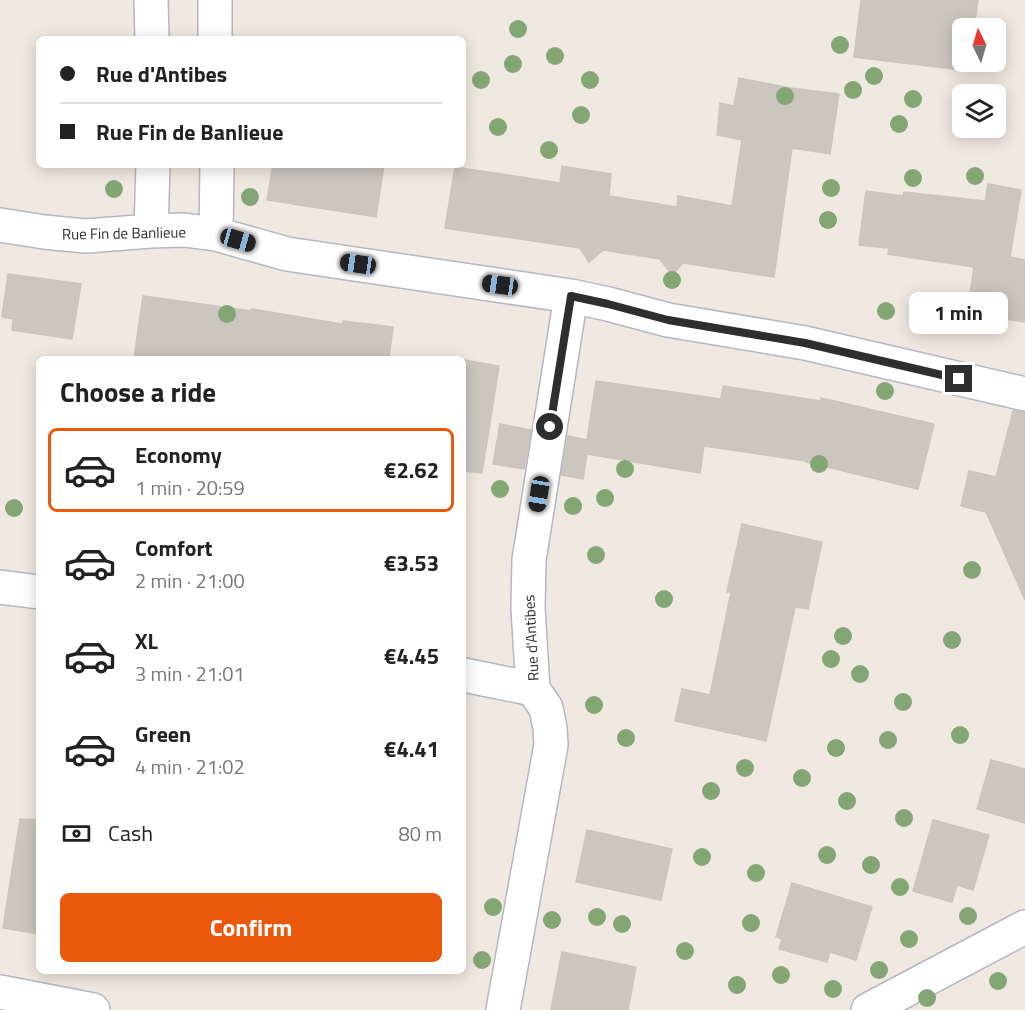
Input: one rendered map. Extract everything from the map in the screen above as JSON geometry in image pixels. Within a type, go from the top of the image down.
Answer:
[{"type":"street","points":[[151,0],[152,36]]},
{"type":"street","points":[[215,0],[215,36]]},
{"type":"street","points":[[151,231],[153,168]]},
{"type":"street","points":[[216,234],[217,168]]},
{"type":"street","name":"Rue Fin de Banlieue","points":[[0,225],[86,236],[184,230],[216,234],[287,254],[571,296],[668,320],[805,343],[1025,394]]},
{"type":"street","name":"Rue d'Antibes","points":[[503,1010],[551,745],[546,708],[533,688],[528,608],[529,560],[571,296]]},
{"type":"street","points":[[0,587],[36,592]]},
{"type":"street","points":[[466,675],[533,688]]},
{"type":"street","points":[[867,1010],[1025,927]]},
{"type":"street","points":[[0,992],[93,1010]]},
{"type":"building","points":[[861,0],[978,0],[975,18],[952,18],[952,69],[854,57]]},
{"type":"building","points":[[739,78],[790,88],[839,94],[830,154],[792,148],[774,277],[683,263],[672,275],[660,259],[603,250],[589,262],[580,248],[445,228],[455,168],[560,183],[562,166],[611,174],[609,196],[677,207],[678,196],[732,206],[742,140],[717,135],[720,103],[734,106]]},
{"type":"building","points":[[272,168],[384,168],[376,217],[267,200]]},
{"type":"building","points":[[988,184],[1021,190],[1010,257],[1025,260],[1025,322],[967,313],[974,267],[888,254],[889,248],[859,245],[866,191],[903,196],[904,192],[985,201]]},
{"type":"building","points":[[8,274],[81,284],[72,339],[12,330],[13,319],[2,317]]},
{"type":"building","points":[[143,296],[252,311],[252,309],[342,324],[343,321],[393,327],[389,356],[134,356]]},
{"type":"building","points":[[466,360],[499,366],[482,473],[466,471]]},
{"type":"building","points":[[596,381],[721,399],[723,386],[821,401],[821,398],[934,424],[918,489],[806,461],[704,446],[700,473],[587,454],[583,479],[561,475],[568,436],[587,440]]},
{"type":"building","points":[[1013,411],[1025,412],[1025,600],[986,512],[961,506],[969,471],[996,477]]},
{"type":"building","points":[[500,424],[531,430],[524,469],[493,464]]},
{"type":"building","points":[[742,524],[822,542],[808,609],[795,607],[766,741],[675,721],[682,689],[710,695],[731,592],[727,592]]},
{"type":"building","points":[[991,760],[1025,769],[1025,823],[977,809]]},
{"type":"building","points":[[20,819],[36,820],[36,934],[3,928]]},
{"type":"building","points":[[933,820],[989,835],[973,890],[957,885],[952,902],[913,891]]},
{"type":"building","points":[[587,830],[672,849],[661,900],[576,882]]},
{"type":"building","points":[[792,883],[872,907],[856,960],[830,952],[827,962],[779,949],[782,939],[776,937]]},
{"type":"building","points":[[562,952],[636,967],[628,1010],[551,1010]]},
{"type":"route","points":[[550,427],[571,296],[668,320],[805,343],[959,379]]}]
